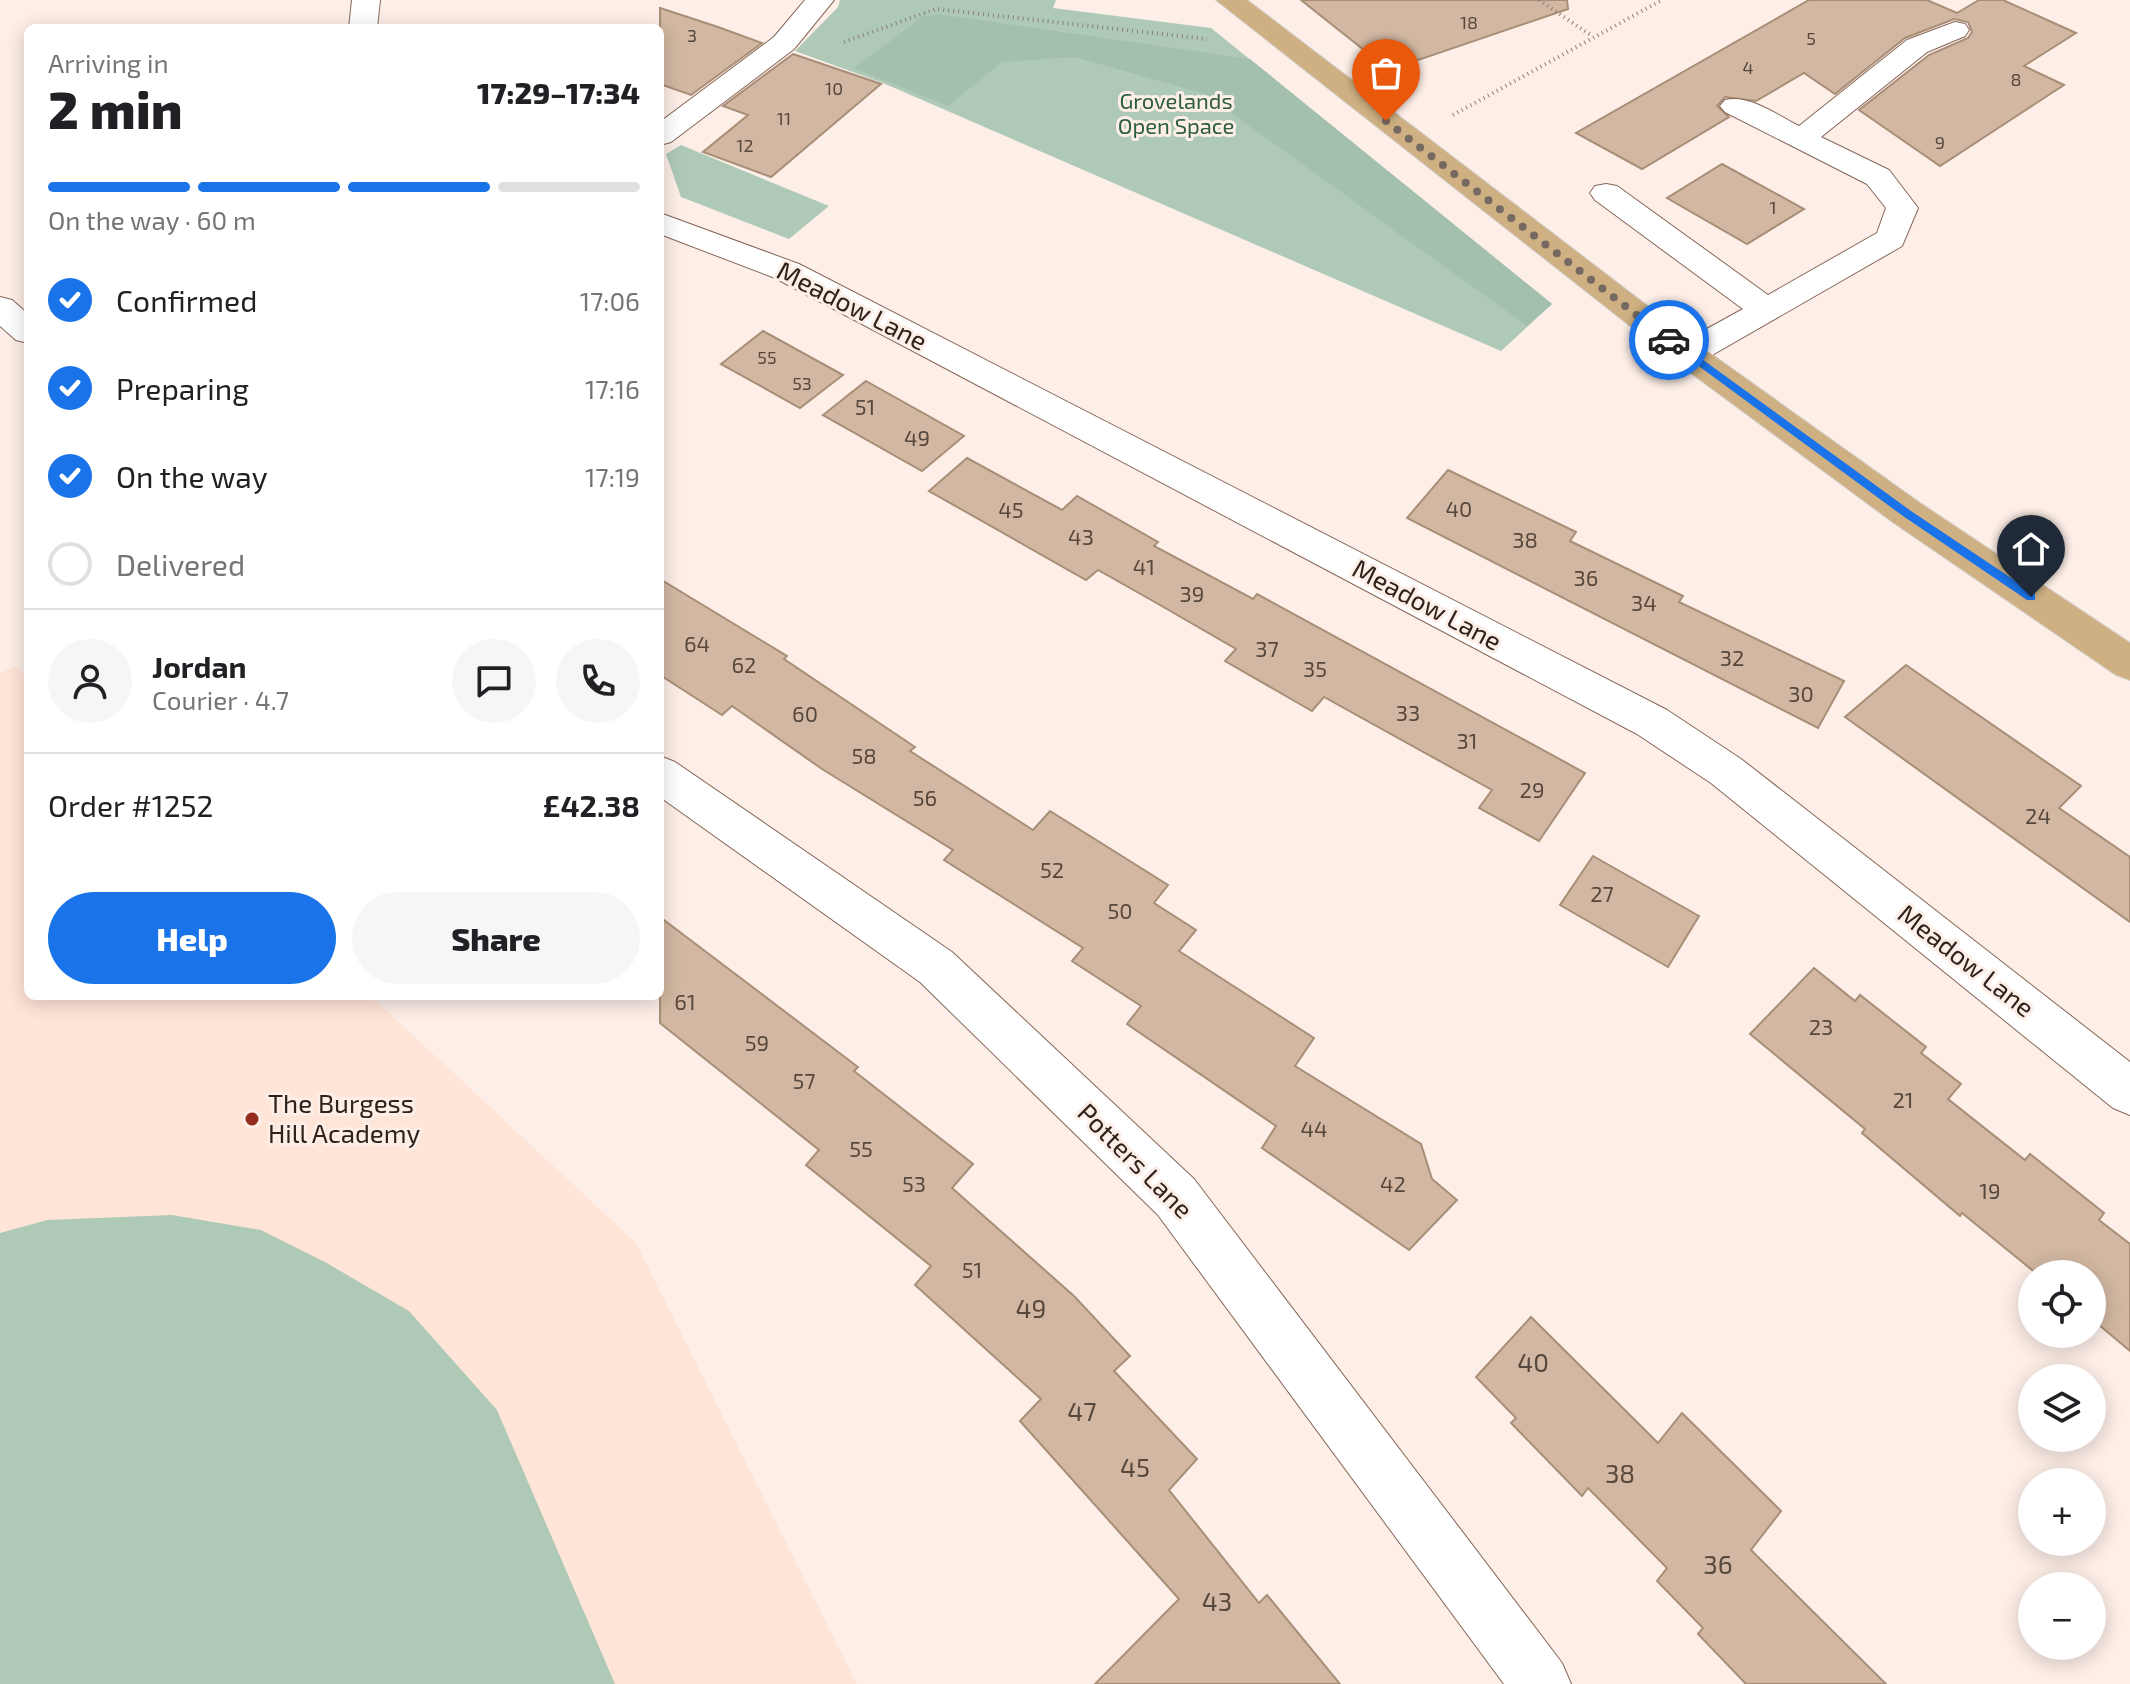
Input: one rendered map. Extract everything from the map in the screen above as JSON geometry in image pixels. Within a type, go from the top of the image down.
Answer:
[{"type":"main road","points":[[1230,0],[1688,354],[1907,513],[2130,664]]},
{"type":"street","points":[[363,24],[366,0]]},
{"type":"street","points":[[664,133],[784,43],[820,0]]},
{"type":"street","points":[[1802,138],[1917,46],[1955,30]]},
{"type":"street","points":[[1688,354],[1891,239],[1902,208],[1878,177],[1735,106]]},
{"type":"street","points":[[1606,193],[1768,311]]},
{"type":"street","name":"Meadow Lane","points":[[664,225],[787,271],[1652,722],[1726,771],[2130,1092]]},
{"type":"street","points":[[0,308],[24,329]]},
{"type":"street","points":[[0,357],[24,346]]},
{"type":"street","name":"Potters Lane","points":[[664,777],[936,967],[1176,1197],[1541,1684]]},
{"type":"path","points":[[1539,0],[1592,36]]},
{"type":"path","points":[[1410,140],[1592,36],[1662,0]]},
{"type":"path","points":[[843,42],[936,9],[1292,48]]},
{"type":"shaded area","name":"The Burgess Hill Academy","points":[[16,666],[24,673],[24,1000],[375,1000],[636,1243],[857,1684],[0,1684],[0,673]]},
{"type":"green space","name":"Grovelands Open Space","points":[[840,0],[1056,0],[1053,8],[1211,28],[1552,304],[1501,351],[883,83],[795,51],[838,7]]},
{"type":"green space","points":[[938,14],[1250,59],[1552,304],[1527,326],[1205,94],[1075,57],[1002,62],[948,106],[854,68],[922,17]]},
{"type":"green space","points":[[681,145],[829,206],[789,239],[681,197],[666,154]]},
{"type":"green space","points":[[172,1215],[261,1230],[325,1262],[409,1311],[497,1410],[615,1684],[0,1684],[0,1233],[47,1220]]},
{"type":"building","points":[[1301,0],[1567,0],[1568,9],[1389,70]]},
{"type":"building","points":[[1809,0],[1927,0],[1957,13],[1979,0],[2003,0],[2076,33],[2024,66],[2064,85],[1940,166],[1859,110],[1929,55],[1968,38],[1972,32],[1968,22],[1954,19],[1905,38],[1835,94],[1804,73],[1756,101],[1725,97],[1717,106],[1729,117],[1642,169],[1576,133]]},
{"type":"building","points":[[660,8],[762,43],[691,95],[664,85],[664,24],[660,24]]},
{"type":"building","points":[[793,54],[881,84],[771,177],[703,152],[748,115],[723,106]]},
{"type":"building","points":[[1722,164],[1804,209],[1747,244],[1667,198]]},
{"type":"building","points":[[763,331],[843,375],[800,408],[721,364]]},
{"type":"building","points":[[866,381],[964,436],[922,471],[823,415]]},
{"type":"building","points":[[967,458],[1062,510],[1077,496],[1158,542],[1154,546],[1253,599],[1257,594],[1585,773],[1539,841],[1479,808],[1492,790],[1324,697],[1312,711],[1225,661],[1236,649],[1153,601],[1098,570],[1086,580],[929,491]]},
{"type":"building","points":[[1448,470],[1576,532],[1570,541],[1683,596],[1679,602],[1844,681],[1818,728],[1407,518]]},
{"type":"building","points":[[664,581],[787,656],[784,659],[915,747],[910,751],[1033,830],[1050,811],[1168,885],[1154,903],[1196,930],[1179,951],[1314,1038],[1295,1066],[1421,1144],[1432,1179],[1457,1200],[1409,1250],[1262,1148],[1276,1126],[1127,1024],[1141,1006],[1072,961],[1083,948],[944,860],[953,850],[822,769],[732,706],[722,715],[664,678]]},
{"type":"building","points":[[1906,665],[2081,786],[2059,808],[2130,857],[2130,922],[1845,717]]},
{"type":"building","points":[[1593,856],[1699,916],[1668,967],[1560,905]]},
{"type":"building","points":[[664,920],[858,1067],[854,1071],[973,1164],[952,1188],[1074,1296],[1130,1356],[1114,1371],[1197,1459],[1169,1490],[1259,1603],[1267,1595],[1340,1684],[1095,1684],[1179,1599],[1020,1421],[1041,1399],[915,1285],[931,1266],[806,1165],[819,1150],[660,1023],[660,1000],[664,1000]]},
{"type":"building","points":[[1814,968],[1855,1001],[1860,995],[1926,1047],[1921,1053],[1961,1084],[1948,1099],[2025,1160],[2030,1154],[2104,1213],[2099,1220],[2130,1244],[2130,1351],[2106,1331],[2106,1260],[2020,1260],[1962,1213],[1960,1216],[1862,1133],[1865,1129],[1750,1034]]},
{"type":"building","points":[[1531,1317],[1658,1443],[1682,1413],[1781,1511],[1751,1550],[1886,1684],[1746,1684],[1698,1634],[1703,1628],[1657,1581],[1667,1568],[1588,1488],[1582,1496],[1511,1423],[1516,1418],[1476,1377]]},
{"type":"way so far","points":[[1386,121],[1669,340]]},
{"type":"place","name":"The Burgess Hill Academy","points":[[252,1119]]},
{"type":"route","points":[[1669,340],[1907,513],[2031,597]]}]
